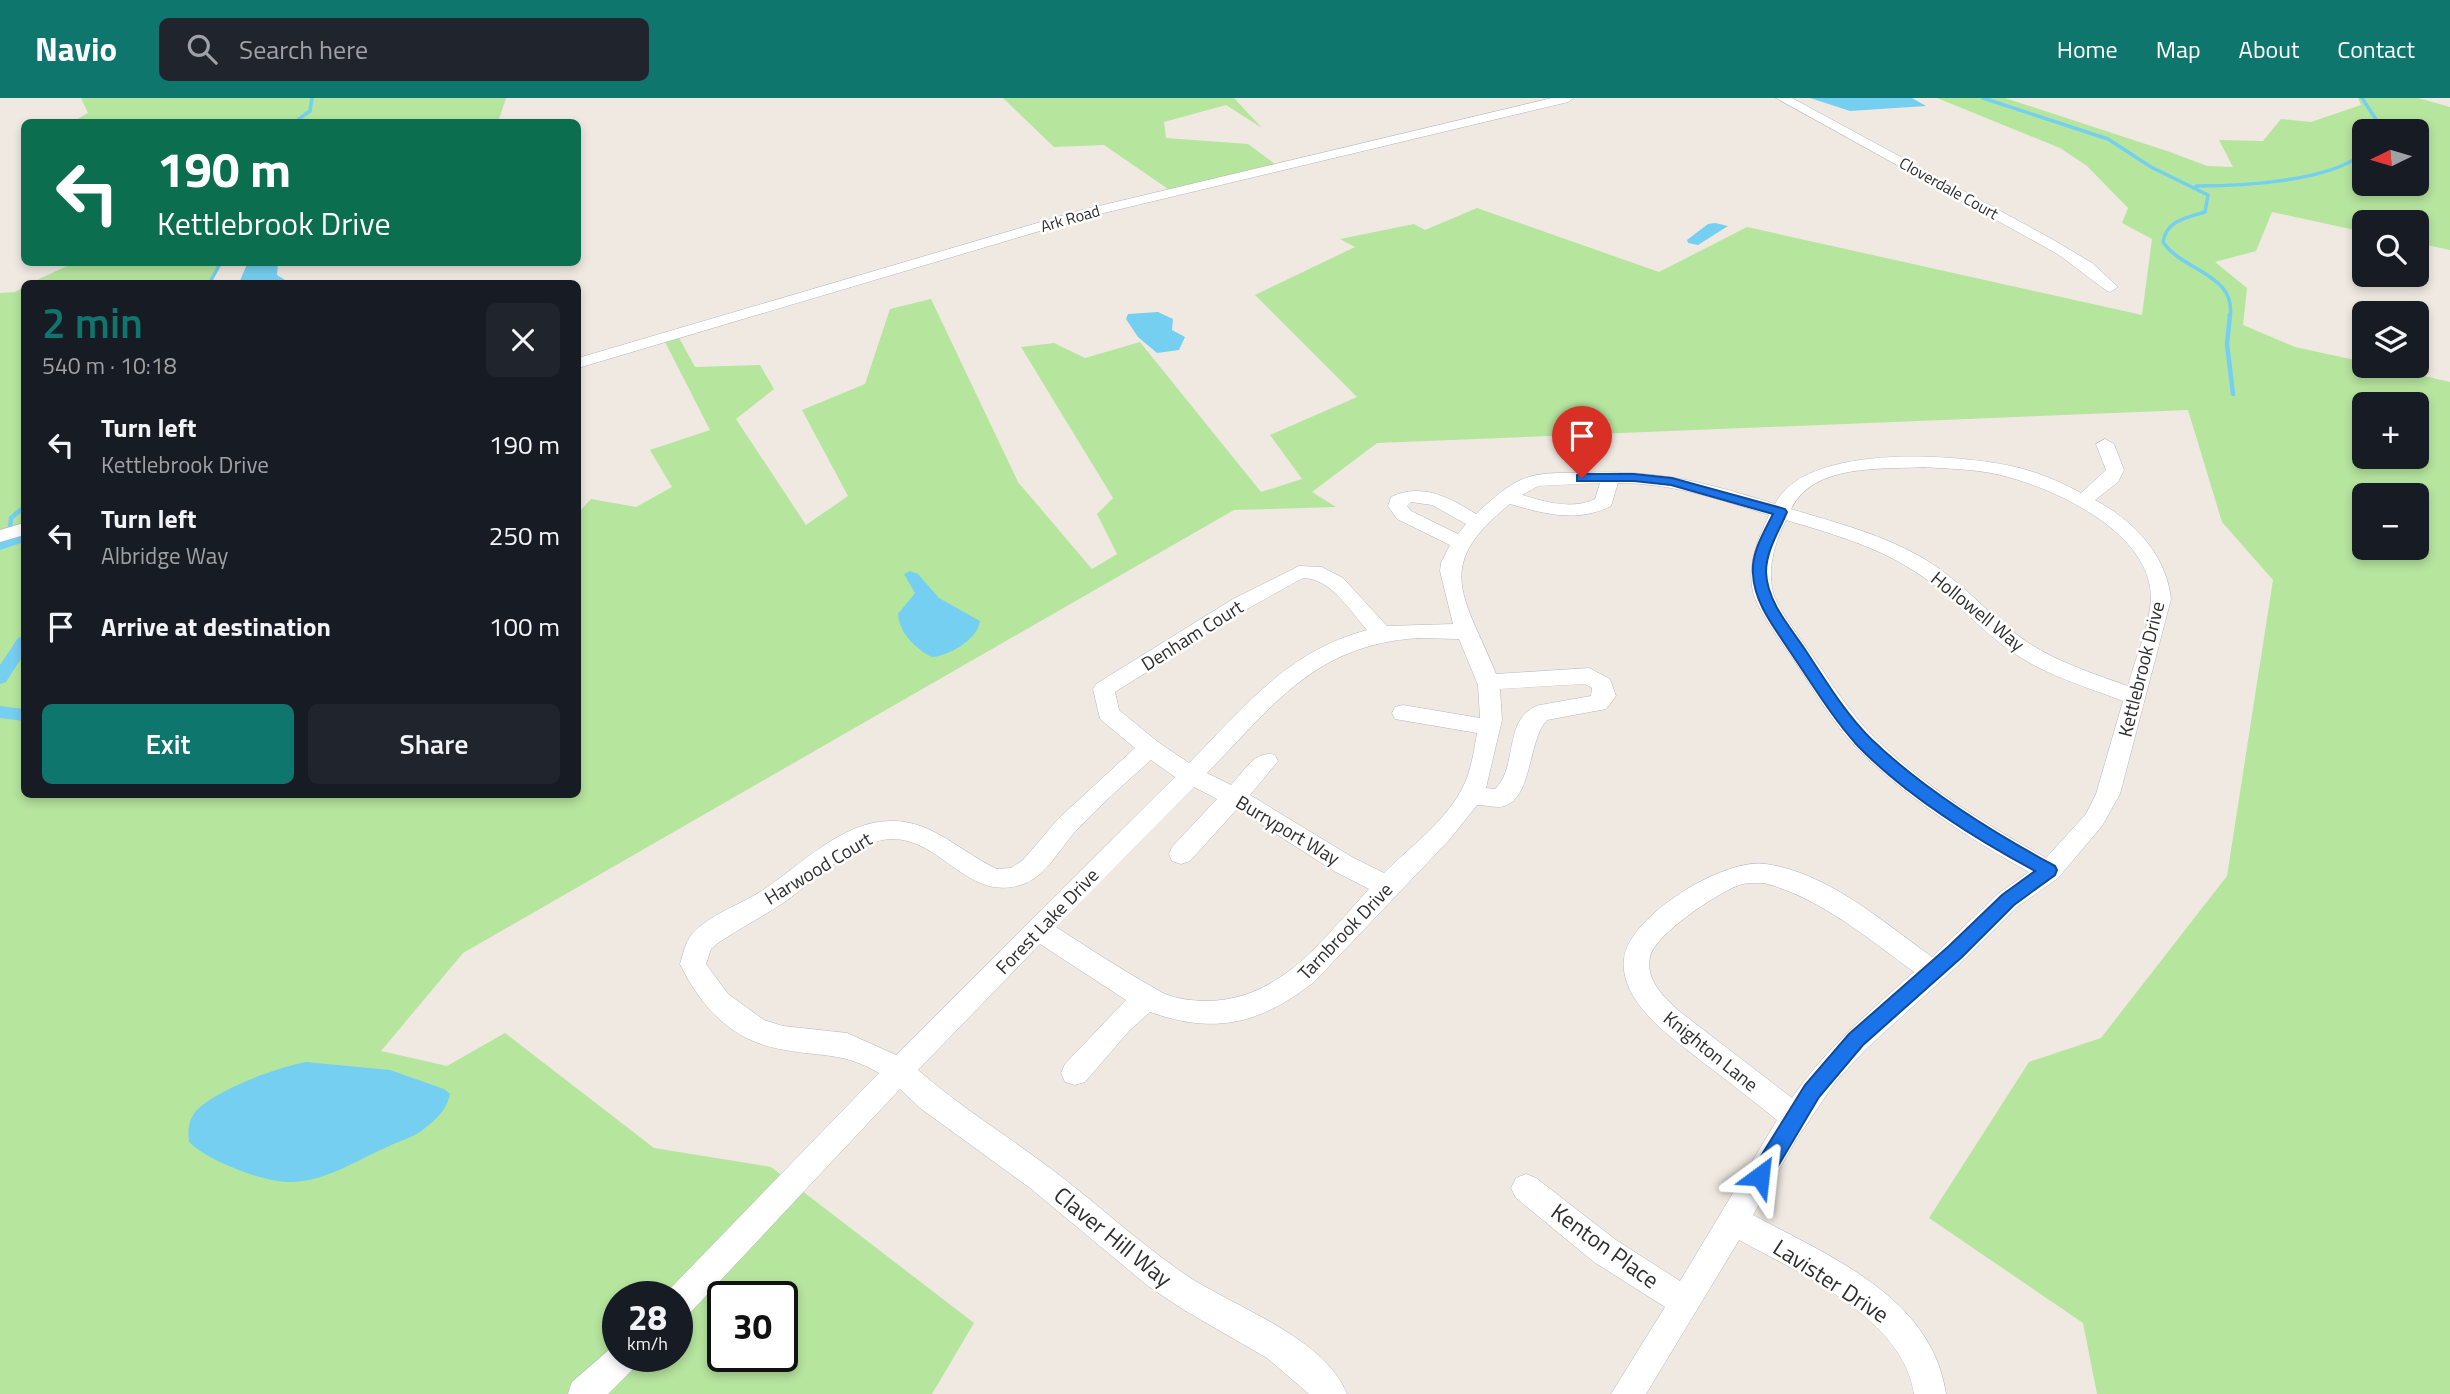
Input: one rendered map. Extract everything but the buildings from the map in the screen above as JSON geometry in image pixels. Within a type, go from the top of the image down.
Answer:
[{"type":"street","name":"Ark Road","points":[[581,362],[1083,214],[1568,98]]},
{"type":"street","name":"Cloverdale Court","points":[[1782,98],[2021,228],[2098,273],[2110,287]]},
{"type":"street","points":[[2082,501],[2111,478],[2115,470],[2105,444]]},
{"type":"street","name":"Kettlebrook Drive","points":[[1627,1394],[1812,1091],[1856,1040],[1933,972],[2008,900],[2049,870],[2094,820],[2104,803],[2157,620],[2161,599],[2160,581],[2150,559],[2136,540],[2112,519],[2040,480],[2002,470],[1956,464],[1891,462],[1843,467],[1821,474],[1793,492],[1780,512],[1762,554],[1759,572],[1763,593],[1774,615],[1839,711],[1864,741],[1908,780],[1995,841],[2049,870]]},
{"type":"street","points":[[1508,497],[1552,509],[1592,507],[1604,502],[1605,490],[1612,477]]},
{"type":"street","name":"Hollowell Way","points":[[1459,541],[1508,497],[1521,487],[1536,481],[1612,477],[1672,482],[1844,532],[1916,562],[1954,589],[2032,655],[2061,669],[2136,697]]},
{"type":"street","points":[[1459,541],[1404,515],[1397,506],[1398,501],[1412,494],[1423,495],[1479,523]]},
{"type":"street","points":[[0,536],[21,530]]},
{"type":"street","name":"Tarnbrook Drive","points":[[1040,930],[1148,997],[1178,1009],[1217,1013],[1246,1009],[1273,999],[1316,964],[1454,816],[1470,795],[1484,753],[1492,702],[1488,682],[1466,632],[1450,571],[1459,541]]},
{"type":"street","name":"Denham Court","points":[[1189,775],[1150,748],[1108,713],[1104,688],[1291,575],[1315,572],[1329,579],[1356,604],[1381,633]]},
{"type":"street","name":"Forest Lake Drive","points":[[693,1287],[1189,775],[1292,674],[1341,645],[1381,633],[1423,629],[1466,632]]},
{"type":"street","points":[[1470,795],[1500,798],[1509,791],[1515,778],[1524,734],[1533,719],[1550,710],[1598,703],[1603,700],[1605,691],[1596,679],[1579,675],[1488,682]]},
{"type":"street","points":[[1403,713],[1488,727]]},
{"type":"street","name":"Harwood Court","points":[[900,1072],[849,1045],[768,1035],[738,1020],[713,996],[698,975],[693,964],[700,943],[848,845],[876,831],[890,830],[918,835],[995,879],[1009,879],[1019,875],[1030,868],[1068,824],[1150,748]]},
{"type":"street","points":[[1181,854],[1267,761]]},
{"type":"street","name":"Burryport Way","points":[[1189,775],[1234,797],[1343,864],[1387,886]]},
{"type":"street","name":"Knighton Lane","points":[[1795,1117],[1679,1029],[1653,1003],[1640,984],[1635,965],[1639,947],[1644,939],[1723,881],[1744,873],[1767,873],[1793,880],[1829,899],[1933,972]]},
{"type":"street","points":[[1075,1073],[1119,1023],[1148,997]]},
{"type":"street","name":"Claver Hill Way","points":[[900,1072],[932,1100],[1054,1188],[1158,1274],[1285,1351],[1331,1394]]},
{"type":"street","name":"Kenton Place","points":[[1526,1188],[1605,1251],[1685,1302]]},
{"type":"street","name":"Lavister Drive","points":[[1733,1220],[1819,1269],[1891,1319],[1906,1334],[1916,1350],[1930,1394]]},
{"type":"street","points":[[584,1394],[607,1372]]},
{"type":"green space","points":[[81,98],[506,98],[499,119],[77,119],[88,113]]},
{"type":"green space","points":[[1003,98],[1234,98],[1262,128],[1226,105],[1164,122],[1166,138],[1248,144],[1279,167],[1174,193],[1104,145],[1054,147]]},
{"type":"green space","points":[[1937,98],[2005,98],[2207,166],[2233,167],[2219,140],[2263,141],[2281,119],[2311,122],[2361,105],[2358,98],[2418,98],[2450,107],[2450,250],[2429,246],[2429,210],[2352,210],[2352,229],[2272,212],[2256,251],[2215,262],[2247,288],[2243,325],[2295,347],[2352,359],[2352,378],[2429,377],[2450,382],[2450,1394],[2097,1394],[2083,1323],[1929,1218],[2029,1062],[2101,1038],[2227,876],[2273,580],[2222,522],[2188,410],[1377,443],[1312,492],[1336,507],[1234,510],[463,953],[381,1051],[447,1066],[505,1033],[654,1148],[771,1167],[974,1323],[932,1394],[0,1394],[0,293],[21,289],[21,798],[581,798],[581,510],[591,499],[636,507],[672,487],[650,450],[710,430],[663,338],[677,334],[695,367],[760,365],[774,389],[736,419],[806,525],[848,496],[802,410],[865,384],[890,309],[931,299],[1018,482],[1092,569],[1117,554],[1097,514],[1113,498],[1021,347],[1054,343],[1085,358],[1140,342],[1261,492],[1302,479],[1270,435],[1357,397],[1255,295],[1355,247],[1340,239],[1414,224],[1425,230],[1477,208],[1659,272],[1747,227],[2142,315],[2152,239],[2122,223],[2128,208],[2087,166],[2060,148]]},
{"type":"green space","points":[[67,266],[220,266],[210,280],[37,280]]},
{"type":"water","points":[[1810,98],[1912,98],[1926,106],[1850,111]]},
{"type":"water","points":[[1708,224],[1728,226],[1698,245],[1688,243],[1687,240]]},
{"type":"water","points":[[246,266],[278,266],[277,275],[285,280],[240,280]]},
{"type":"water","points":[[1158,312],[1173,319],[1172,330],[1185,337],[1179,350],[1157,353],[1138,337],[1126,319],[1128,314]]},
{"type":"water","points":[[910,571],[918,574],[939,598],[980,621],[974,634],[962,645],[932,657],[914,645],[905,634],[898,614],[915,593],[904,574]]},
{"type":"water","points":[[306,1062],[390,1070],[444,1089],[450,1094],[441,1113],[417,1134],[313,1179],[287,1182],[249,1174],[208,1156],[189,1142],[190,1122],[201,1106],[228,1089],[279,1069]]},
{"type":"waterway","points":[[299,119],[310,111],[312,98]]},
{"type":"waterway","points":[[1983,98],[2108,139],[2151,167],[2208,195],[2205,212],[2173,224],[2163,242],[2182,260],[2217,282],[2230,303],[2230,315]]},
{"type":"waterway","points":[[2362,98],[2376,119]]},
{"type":"waterway","points":[[2196,186],[2284,180],[2329,170],[2352,160]]},
{"type":"waterway","points":[[211,280],[219,266]]},
{"type":"waterway","points":[[2230,315],[2227,344],[2233,394]]},
{"type":"waterway","points":[[10,529],[11,518],[21,510]]},
{"type":"waterway","points":[[0,545],[21,538]]},
{"type":"waterway","points":[[0,678],[21,646]]},
{"type":"waterway","points":[[0,712],[21,715]]},
{"type":"route","points":[[1582,478],[1634,477],[1672,482],[1780,512],[1762,554],[1759,572],[1763,593],[1774,615],[1839,711],[1884,761],[1908,780],[1995,841],[2049,870],[2008,900],[1979,930],[1856,1040],[1812,1091],[1760,1176]]}]
